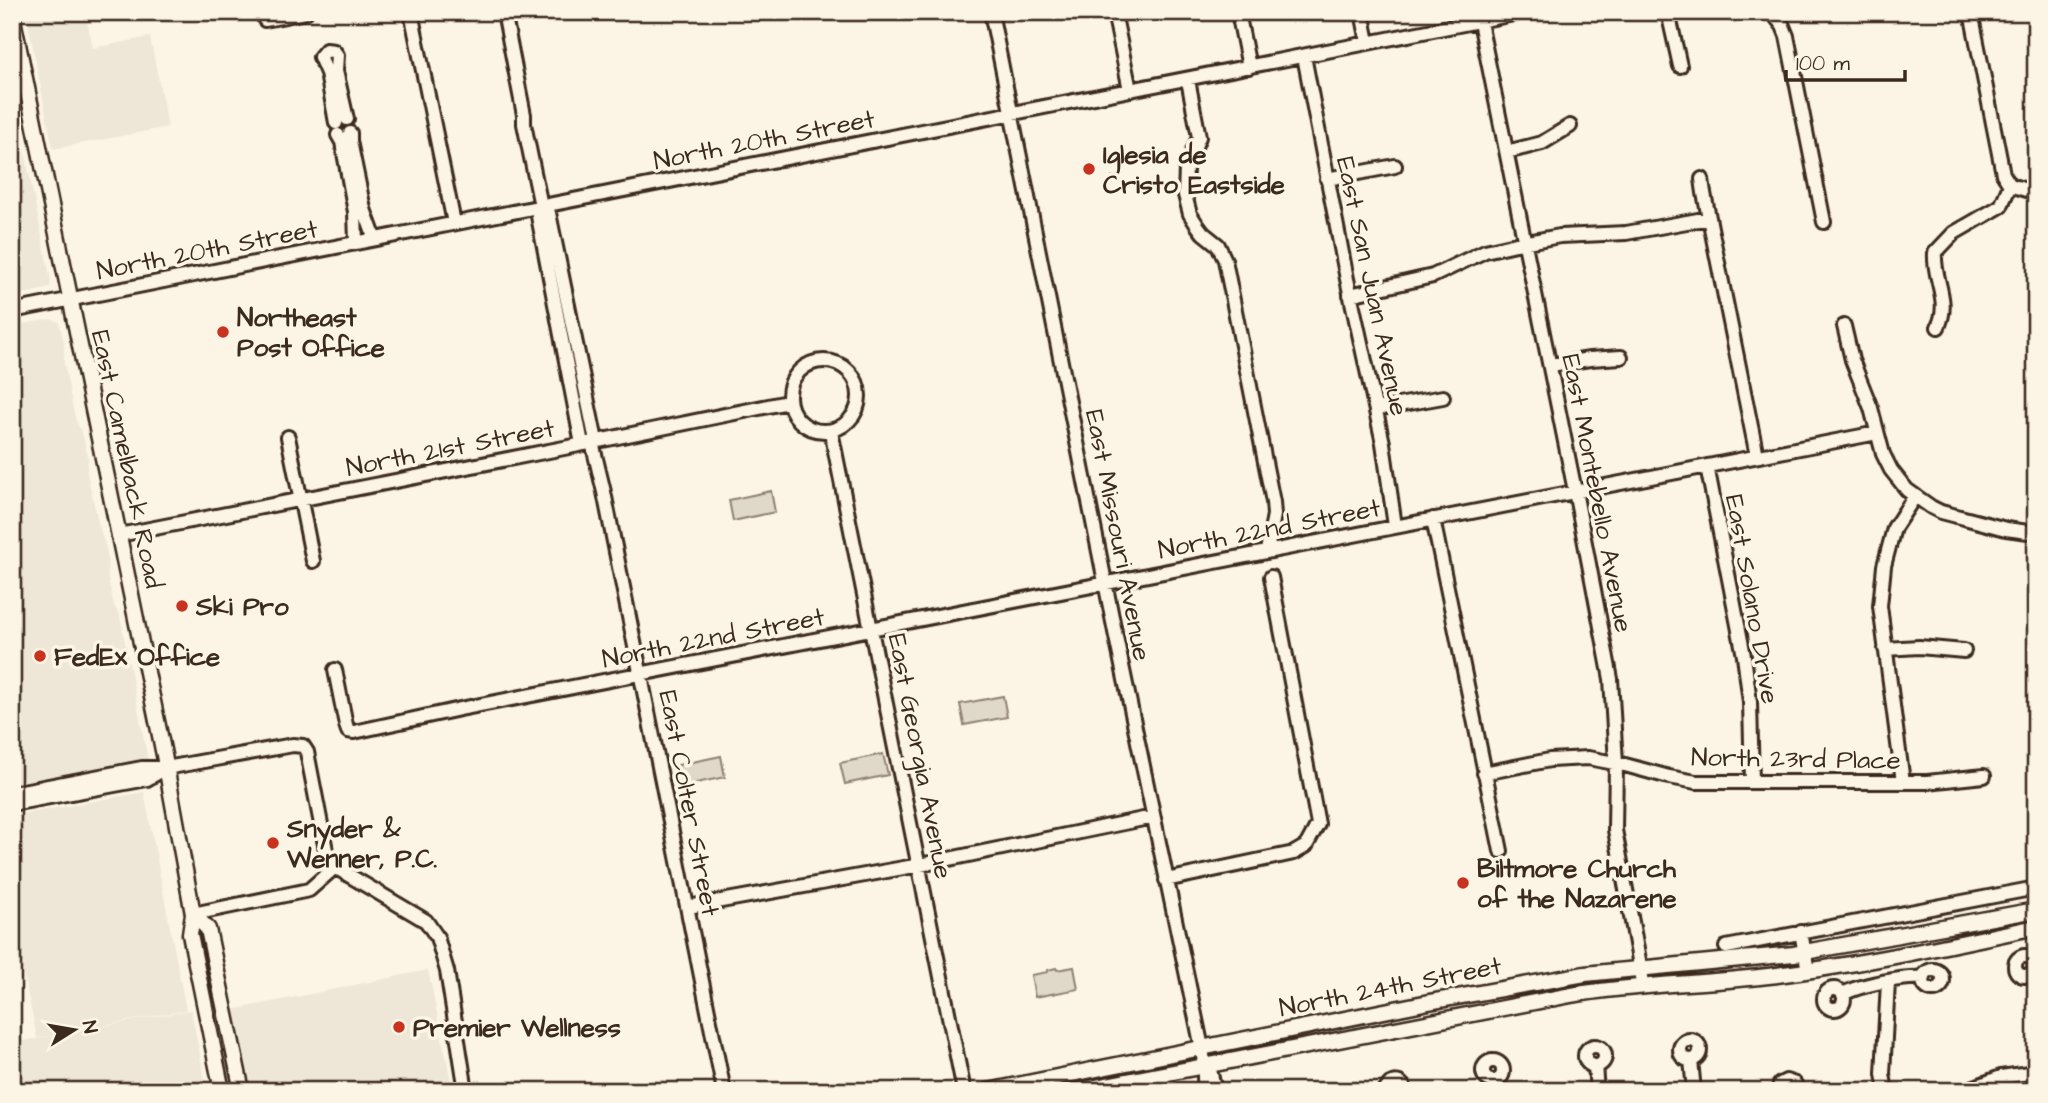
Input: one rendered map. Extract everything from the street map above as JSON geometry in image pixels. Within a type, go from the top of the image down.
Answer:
[{"type":"main road","name":"East Camelback Road","points":[[12,15],[166,768],[193,914],[190,934],[222,1091]]},
{"type":"main road","name":"North 24th Street","points":[[988,1091],[1444,999],[1593,972],[1805,953],[2036,910]]},
{"type":"main road","name":"East Camelback Road","points":[[193,914],[208,929],[242,1091]]},
{"type":"main road","name":"North 24th Street","points":[[1075,1091],[1587,992],[1781,975],[1920,951],[2036,927]]},
{"type":"main road","points":[[1444,999],[1448,1018]]},
{"type":"main road","points":[[1138,1079],[1156,1082],[1173,1091]]},
{"type":"street","points":[[265,20],[306,12]]},
{"type":"street","points":[[411,12],[454,223]]},
{"type":"street","name":"East Colter Street","points":[[505,12],[541,206],[538,216],[604,492],[724,1091]]},
{"type":"street","name":"East Missouri Avenue","points":[[991,12],[1205,1066]]},
{"type":"street","points":[[1114,12],[1130,90]]},
{"type":"street","points":[[1238,12],[1249,66]]},
{"type":"street","points":[[1362,12],[1368,42]]},
{"type":"street","name":"North 20th Street","points":[[12,311],[1188,80],[1479,17],[1524,12]]},
{"type":"street","points":[[1668,12],[1680,66]]},
{"type":"street","points":[[1772,12],[1787,36],[1824,222]]},
{"type":"street","points":[[1971,12],[2001,169],[2010,185],[2036,193]]},
{"type":"street","name":"East Montebello Avenue","points":[[1479,17],[1611,679],[1616,763],[1615,830],[1642,986]]},
{"type":"street","points":[[356,242],[355,212],[342,142],[343,128],[335,71],[337,55],[334,51],[326,50],[320,57],[343,128],[350,141],[364,209],[375,239]]},
{"type":"street","name":"East San Juan Avenue","points":[[1304,55],[1350,295],[1376,409],[1395,526]]},
{"type":"street","points":[[1188,80],[1199,137],[1186,168],[1185,195],[1190,214],[1203,233],[1218,246],[1224,260],[1273,502],[1274,515],[1267,551]]},
{"type":"street","points":[[1507,152],[1542,143],[1570,126]]},
{"type":"street","points":[[1327,179],[1395,166]]},
{"type":"street","name":"East Solano Drive","points":[[1702,179],[1757,456]]},
{"type":"street","points":[[1938,327],[1944,310],[1936,253],[1954,233],[2001,206],[2010,185]]},
{"type":"street","points":[[1350,295],[1433,276],[1485,251],[1560,236],[1626,233],[1709,218]]},
{"type":"street","points":[[1844,326],[1852,360],[1871,408],[1883,454],[1891,470],[1907,490],[1941,512],[2006,529],[2036,533]]},
{"type":"street","points":[[1550,365],[1621,357]]},
{"type":"street","points":[[821,360],[844,366],[858,385],[857,409],[842,427],[831,431],[808,428],[799,422],[788,402],[792,379],[800,369],[821,360]]},
{"type":"street","points":[[1376,409],[1443,397]]},
{"type":"street","name":"North 21st Street","points":[[119,535],[788,402]]},
{"type":"street","name":"East Georgia Avenue","points":[[831,431],[964,1091]]},
{"type":"street","name":"North 22nd Street","points":[[335,670],[348,731],[1877,433]]},
{"type":"street","points":[[288,437],[313,561]]},
{"type":"street","name":"East Solano Drive","points":[[1707,466],[1744,656],[1750,702],[1752,782]]},
{"type":"street","points":[[1903,782],[1880,606],[1884,566],[1895,528],[1915,496]]},
{"type":"street","points":[[1433,519],[1501,850]]},
{"type":"street","points":[[1166,880],[1288,855],[1306,846],[1318,824],[1271,577]]},
{"type":"street","points":[[1885,649],[1919,647],[1964,651]]},
{"type":"street","points":[[12,793],[147,779],[166,768],[293,745],[303,746],[307,752],[326,850],[335,867],[426,921],[437,937],[447,968],[466,1091]]},
{"type":"street","name":"North 23rd Place","points":[[1484,773],[1564,758],[1588,758],[1696,782],[1903,782],[1947,781],[1984,776]]},
{"type":"street","points":[[12,804],[81,785]]},
{"type":"street","points":[[688,907],[1153,817]]},
{"type":"street","points":[[193,914],[309,890],[335,867]]},
{"type":"street","points":[[1726,947],[2036,888]]},
{"type":"street","points":[[1801,932],[1808,971]]},
{"type":"street","points":[[1843,994],[1852,989],[1913,977],[1924,978]]},
{"type":"street","points":[[1886,1091],[1883,1074],[1888,982]]},
{"type":"street","points":[[1691,1060],[1694,1091]]},
{"type":"street","points":[[1205,1066],[1205,1091]]},
{"type":"street","points":[[1205,1066],[1211,1074],[1214,1091]]},
{"type":"street","points":[[1595,1066],[1597,1091]]},
{"type":"street","points":[[1964,1091],[2001,1077],[2036,1072]]},
{"type":"street","points":[[1778,1091],[1780,1084],[1786,1081],[1795,1084],[1798,1091]]},
{"type":"street","points":[[1385,1091],[1390,1084],[1396,1082],[1402,1084],[1405,1091]]},
{"type":"shaded area","points":[[26,12],[85,12],[93,48],[150,37],[168,127],[53,149]]},
{"type":"shaded area","points":[[12,90],[51,281],[50,287],[46,289],[12,296]]},
{"type":"shaded area","points":[[51,319],[59,322],[64,343],[64,363],[75,418],[88,458],[87,473],[107,552],[108,579],[114,605],[120,616],[148,760],[144,763],[12,788],[12,326]]},
{"type":"shaded area","points":[[771,491],[775,512],[733,521],[729,500]]},
{"type":"shaded area","points":[[1003,696],[1007,717],[964,725],[960,704]]},
{"type":"shaded area","points":[[883,754],[888,775],[845,784],[840,763]]},
{"type":"shaded area","points":[[721,756],[725,777],[682,786],[678,765]]},
{"type":"shaded area","points":[[144,792],[186,1010],[37,1038],[15,933],[12,932],[12,816]]},
{"type":"shaded area","points":[[1074,967],[1078,989],[1035,997],[1031,975],[1056,968]]},
{"type":"shaded area","points":[[428,970],[453,1091],[249,1091],[232,1010]]},
{"type":"shaded area","points":[[191,1010],[207,1091],[12,1091],[12,1043]]},
{"type":"place","name":"Iglesia de Cristo Eastside","points":[[1089,169]]},
{"type":"place","name":"Northeast Post Office","points":[[223,332]]},
{"type":"place","name":"Ski Pro","points":[[182,606]]},
{"type":"place","name":"FedEx Office","points":[[40,656]]},
{"type":"place","name":"Snyder & Wenner, P.C.","points":[[273,843]]},
{"type":"place","name":"Biltmore Church of the Nazarene","points":[[1463,883]]},
{"type":"place","name":"Premier Wellness","points":[[399,1027]]}]
